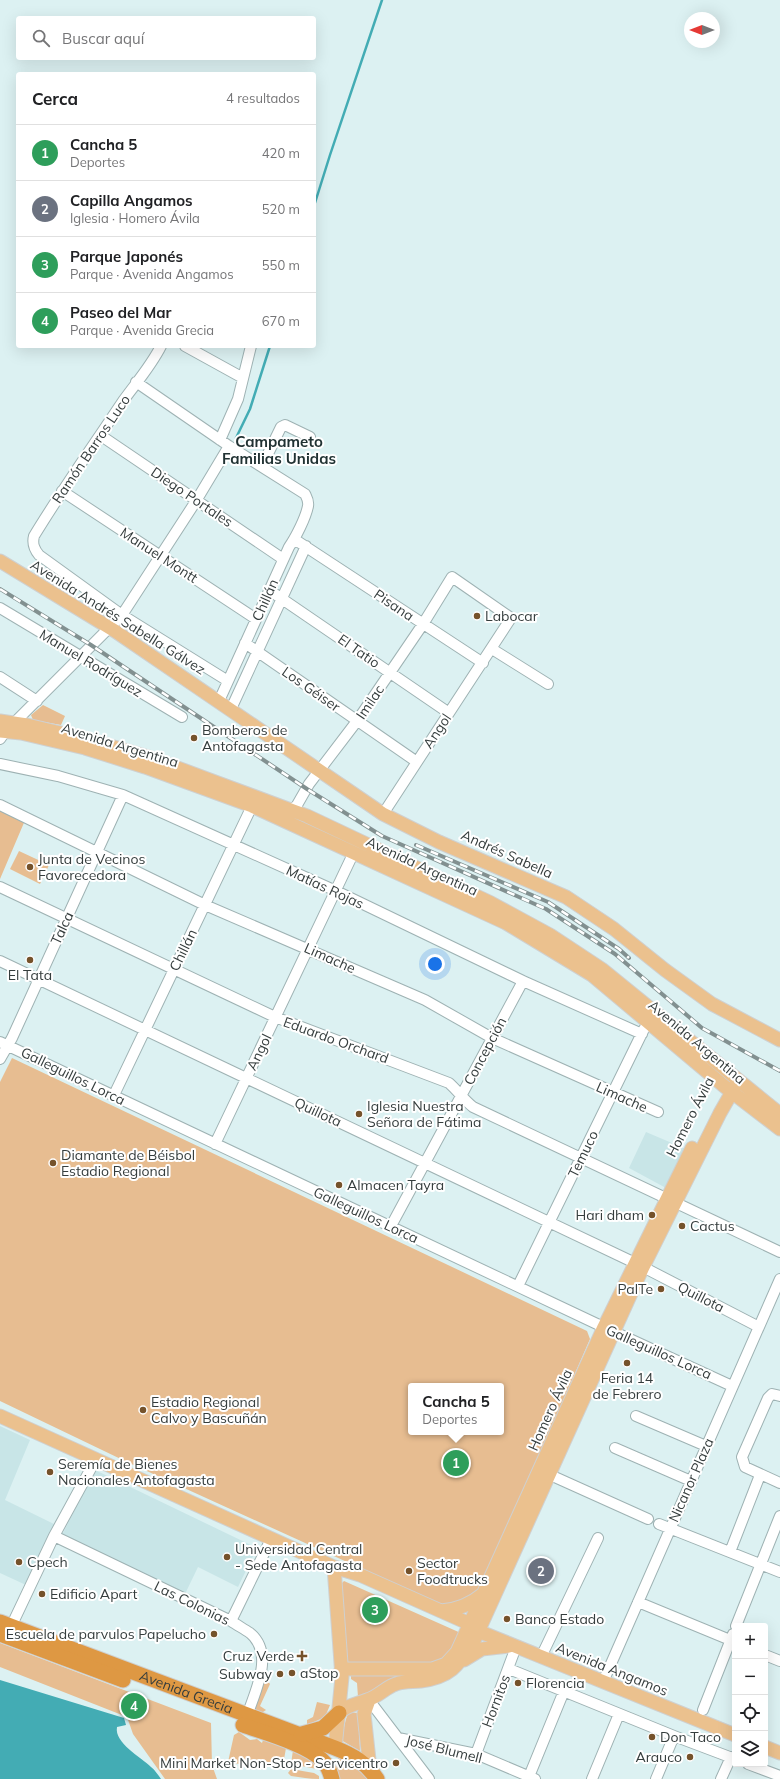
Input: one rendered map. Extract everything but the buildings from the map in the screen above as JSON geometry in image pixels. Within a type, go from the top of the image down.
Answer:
[{"type":"highway","name":"Avenida Grecia","points":[[4,1630],[302,1734],[350,1754],[373,1774]]},
{"type":"highway","name":"Avenida Grecia","points":[[4,1630],[295,1745],[323,1761],[328,1767],[332,1779]]},
{"type":"highway","points":[[302,1734],[323,1728],[340,1713]]},
{"type":"highway","points":[[332,1779],[335,1748]]},
{"type":"main road","name":"Avenida Andrés Sabella Gálvez","points":[[0,561],[110,627],[219,701]]},
{"type":"main road","name":"Andrés Sabella","points":[[219,701],[383,814],[446,844],[566,897],[607,924],[712,1004],[780,1040]]},
{"type":"main road","name":"Avenida Argentina","points":[[1,731],[15,722],[86,739],[148,757],[293,811],[340,831],[491,903],[537,928],[603,970],[780,1114]]},
{"type":"main road","name":"Avenida Argentina","points":[[1,731],[21,733],[85,748],[252,806],[477,909],[541,943],[592,975],[728,1089],[780,1129]]},
{"type":"main road","name":"Homero Ávila","points":[[353,1704],[369,1700],[398,1683],[421,1681],[441,1676],[461,1662],[483,1594],[639,1265],[735,1076]]},
{"type":"main road","name":"Homero Ávila","points":[[341,1669],[426,1670],[437,1668],[446,1664],[453,1658],[472,1629],[548,1474],[609,1329]]},
{"type":"main road","name":"Avenida Angamos","points":[[0,1416],[334,1567],[360,1575],[440,1611],[472,1629]]},
{"type":"main road","points":[[334,1567],[341,1669],[340,1713],[335,1748]]},
{"type":"main road","name":"Avenida Angamos","points":[[334,1567],[341,1573],[356,1581],[541,1658],[732,1734]]},
{"type":"main road","points":[[440,1611],[460,1608],[474,1602],[483,1594]]},
{"type":"main road","points":[[461,1662],[482,1649],[499,1646],[514,1647]]},
{"type":"main road","points":[[364,1714],[369,1700]]},
{"type":"main road","points":[[340,1713],[343,1709],[353,1704],[360,1708],[364,1714],[373,1774]]},
{"type":"main road","points":[[768,1748],[780,1753]]},
{"type":"street","name":"Ramón Barros Luco","points":[[122,615],[39,555],[35,550],[33,542],[34,536],[62,491],[136,382],[155,358],[160,348]]},
{"type":"street","points":[[189,348],[243,378]]},
{"type":"street","points":[[220,440],[238,399],[250,348]]},
{"type":"street","points":[[136,382],[220,440],[262,466],[281,427],[285,425],[310,437]]},
{"type":"street","name":"Diego Portales","points":[[100,435],[283,559]]},
{"type":"street","points":[[15,722],[122,615],[196,501],[229,446]]},
{"type":"street","name":"Chillán","points":[[219,701],[308,506],[308,499],[304,494],[262,466]]},
{"type":"street","name":"Manuel Montt","points":[[62,491],[256,619]]},
{"type":"street","name":"Pisana","points":[[294,539],[483,663]]},
{"type":"street","points":[[231,709],[283,599],[306,546]]},
{"type":"street","name":"Imilac","points":[[293,811],[320,770],[357,721],[390,673],[452,577]]},
{"type":"street","name":"Angol","points":[[383,814],[511,618],[452,577]]},
{"type":"street","name":"El Tatio","points":[[269,590],[449,713]]},
{"type":"street","name":"Manuel Rodríguez","points":[[0,608],[182,718]]},
{"type":"street","points":[[122,615],[228,681]]},
{"type":"street","name":"Los Géiser","points":[[245,643],[417,762]]},
{"type":"street","points":[[492,649],[548,684]]},
{"type":"street","points":[[0,678],[37,701]]},
{"type":"street","name":"Matías Rojas","points":[[0,764],[58,776],[123,795],[234,844],[336,891],[523,981],[642,1034]]},
{"type":"street","name":"Talca","points":[[0,1059],[4,1043],[39,979],[123,795]]},
{"type":"street","name":"Limache","points":[[0,805],[205,906],[425,1000],[492,1038],[658,1112]]},
{"type":"street","name":"Chillán","points":[[114,1095],[252,806]]},
{"type":"street","points":[[279,818],[293,811]]},
{"type":"street","name":"Angol","points":[[215,1144],[354,852]]},
{"type":"street","name":"Eduardo Orchard","points":[[0,887],[275,1017],[432,1075],[449,1083],[462,1094],[473,1108],[780,1252]]},
{"type":"street","name":"Quillota","points":[[0,961],[639,1265],[759,1327]]},
{"type":"street","name":"Concepción","points":[[391,1226],[523,981]]},
{"type":"street","name":"Temuco","points":[[518,1286],[648,1022]]},
{"type":"street","name":"Galleguillos Lorca","points":[[4,1043],[215,1144],[732,1386]]},
{"type":"street","name":"Nicanor Plaza","points":[[603,1682],[780,1279]]},
{"type":"street","points":[[776,1395],[768,1398],[742,1457],[742,1462],[745,1467],[780,1483]]},
{"type":"street","points":[[636,1416],[706,1446]]},
{"type":"street","points":[[615,1448],[690,1481]]},
{"type":"street","points":[[4,1630],[96,1459]]},
{"type":"street","points":[[548,1474],[648,1519]]},
{"type":"street","points":[[730,1552],[760,1475]]},
{"type":"street","points":[[737,1623],[780,1516]]},
{"type":"street","points":[[659,1524],[780,1572]]},
{"type":"street","name":"Las Colonias","points":[[54,1536],[231,1621],[250,1634],[257,1642],[263,1659],[260,1677],[247,1716]]},
{"type":"street","points":[[231,1621],[271,1538]]},
{"type":"street","points":[[541,1658],[598,1538]]},
{"type":"street","points":[[638,1602],[732,1642]]},
{"type":"street","points":[[703,1710],[732,1644]]},
{"type":"street","name":"Hornitos","points":[[476,1754],[508,1669],[514,1647]]},
{"type":"street","points":[[768,1655],[780,1661]]},
{"type":"street","points":[[508,1669],[674,1736],[732,1758]]},
{"type":"street","points":[[530,1778],[564,1691]]},
{"type":"street","points":[[369,1700],[428,1779]]},
{"type":"street","points":[[592,1779],[619,1714]]},
{"type":"street","points":[[656,1779],[674,1736]]},
{"type":"street","name":"José Blumell","points":[[398,1738],[476,1754],[530,1778]]},
{"type":"street","points":[[721,1779],[732,1760]]},
{"type":"street","points":[[756,1767],[780,1776]]},
{"type":"shaded area","points":[[43,705],[65,716],[61,725],[33,720],[31,715]]},
{"type":"shaded area","points":[[0,805],[26,818],[0,879]]},
{"type":"shaded area","name":"Junta de Vecinos Favorecedora","points":[[19,851],[49,865],[40,884],[10,869]]},
{"type":"shaded area","points":[[12,1058],[587,1331],[590,1339],[479,1593],[446,1607],[127,1462],[0,1401],[0,1082]]},
{"type":"shaded area","points":[[646,1132],[686,1149],[666,1188],[629,1168]]},
{"type":"shaded area","points":[[0,1426],[30,1440],[5,1500],[56,1525],[26,1585],[0,1573]]},
{"type":"shaded area","points":[[95,1470],[257,1548],[238,1587],[198,1567],[185,1594],[62,1535]]},
{"type":"shaded area","points":[[344,1581],[463,1634],[441,1664],[348,1665],[340,1585]]},
{"type":"shaded area","points":[[0,1643],[211,1723],[212,1765],[217,1779],[165,1779],[133,1734],[127,1717],[0,1667]]},
{"type":"shaded area","points":[[351,1674],[432,1675],[358,1697],[357,1683],[351,1679]]},
{"type":"shaded area","points":[[265,1678],[270,1684],[260,1706],[266,1710],[260,1714],[253,1712]]},
{"type":"shaded area","points":[[317,1702],[330,1705],[325,1717],[307,1725],[307,1720],[313,1717]]},
{"type":"shaded area","points":[[349,1712],[358,1713],[360,1751],[341,1740]]},
{"type":"shaded area","points":[[239,1732],[250,1740],[257,1739],[262,1743],[263,1740],[286,1748],[283,1765],[253,1759],[251,1766],[228,1762],[234,1735]]},
{"type":"shaded area","points":[[293,1750],[313,1761],[317,1769],[291,1764]]},
{"type":"shaded area","points":[[339,1752],[373,1779],[335,1779]]},
{"type":"shaded area","points":[[291,1769],[314,1773],[319,1776],[319,1779],[291,1776],[288,1773]]},
{"type":"water","points":[[0,1680],[124,1718],[126,1725],[117,1727],[117,1733],[120,1739],[129,1749],[152,1768],[161,1779],[0,1779]]},
{"type":"waterway","points":[[316,200],[382,0]]},
{"type":"waterway","points":[[236,438],[250,409],[269,348]]},
{"type":"railway","points":[[0,589],[91,645],[307,789],[382,836],[546,909],[615,954],[702,1028],[780,1071]]},
{"type":"railway","points":[[416,845],[548,902],[619,949],[629,958]]},
{"type":"place","name":"Labocar","points":[[477,616]]},
{"type":"place","name":"Bomberos de Antofagasta","points":[[194,738]]},
{"type":"place","name":"Junta de Vecinos Favorecedora","points":[[30,867]]},
{"type":"place","name":"El Tata","points":[[30,960]]},
{"type":"place","name":"Iglesia Nuestra Señora de Fátima","points":[[359,1114]]},
{"type":"place","name":"Diamante de Béisbol Estadio Regional","points":[[53,1163]]},
{"type":"place","name":"Almacen Tayra","points":[[339,1185]]},
{"type":"place","name":"Hari dham","points":[[652,1215]]},
{"type":"place","name":"Cactus","points":[[682,1226]]},
{"type":"place","name":"PalTe","points":[[661,1289]]},
{"type":"place","name":"Feria 14 de Febrero","points":[[627,1363]]},
{"type":"place","name":"Estadio Regional Calvo y Bascuñán","points":[[143,1410]]},
{"type":"place","name":"Cancha 5","points":[[456,1463]]},
{"type":"place","name":"Seremía de Bienes Nacionales Antofagasta","points":[[50,1472]]},
{"type":"place","name":"Universidad Central - Sede Antofagasta","points":[[227,1557]]},
{"type":"place","name":"Cpech","points":[[19,1562]]},
{"type":"place","name":"Sector Foodtrucks","points":[[409,1571]]},
{"type":"place","name":"Capilla Angamos","points":[[541,1571]]},
{"type":"place","name":"Edificio Apart","points":[[42,1594]]},
{"type":"place","name":"Parque Japonés","points":[[375,1610]]},
{"type":"place","name":"Banco Estado","points":[[507,1619]]},
{"type":"place","name":"Escuela de parvulos Papelucho","points":[[214,1634]]},
{"type":"place","name":"Cruz Verde","points":[[302,1656]]},
{"type":"place","name":"aStop","points":[[292,1673]]},
{"type":"place","name":"Subway","points":[[280,1674]]},
{"type":"place","name":"Florencia","points":[[518,1683]]},
{"type":"place","name":"Paseo del Mar","points":[[134,1706]]},
{"type":"place","name":"Don Taco","points":[[652,1737]]},
{"type":"place","name":"Arauco","points":[[690,1757]]},
{"type":"place","name":"Mini Market Non-Stop - Servicentro","points":[[396,1763]]},
{"type":"district","name":"Campameto Familias Unidas","points":[[279,450]]}]
